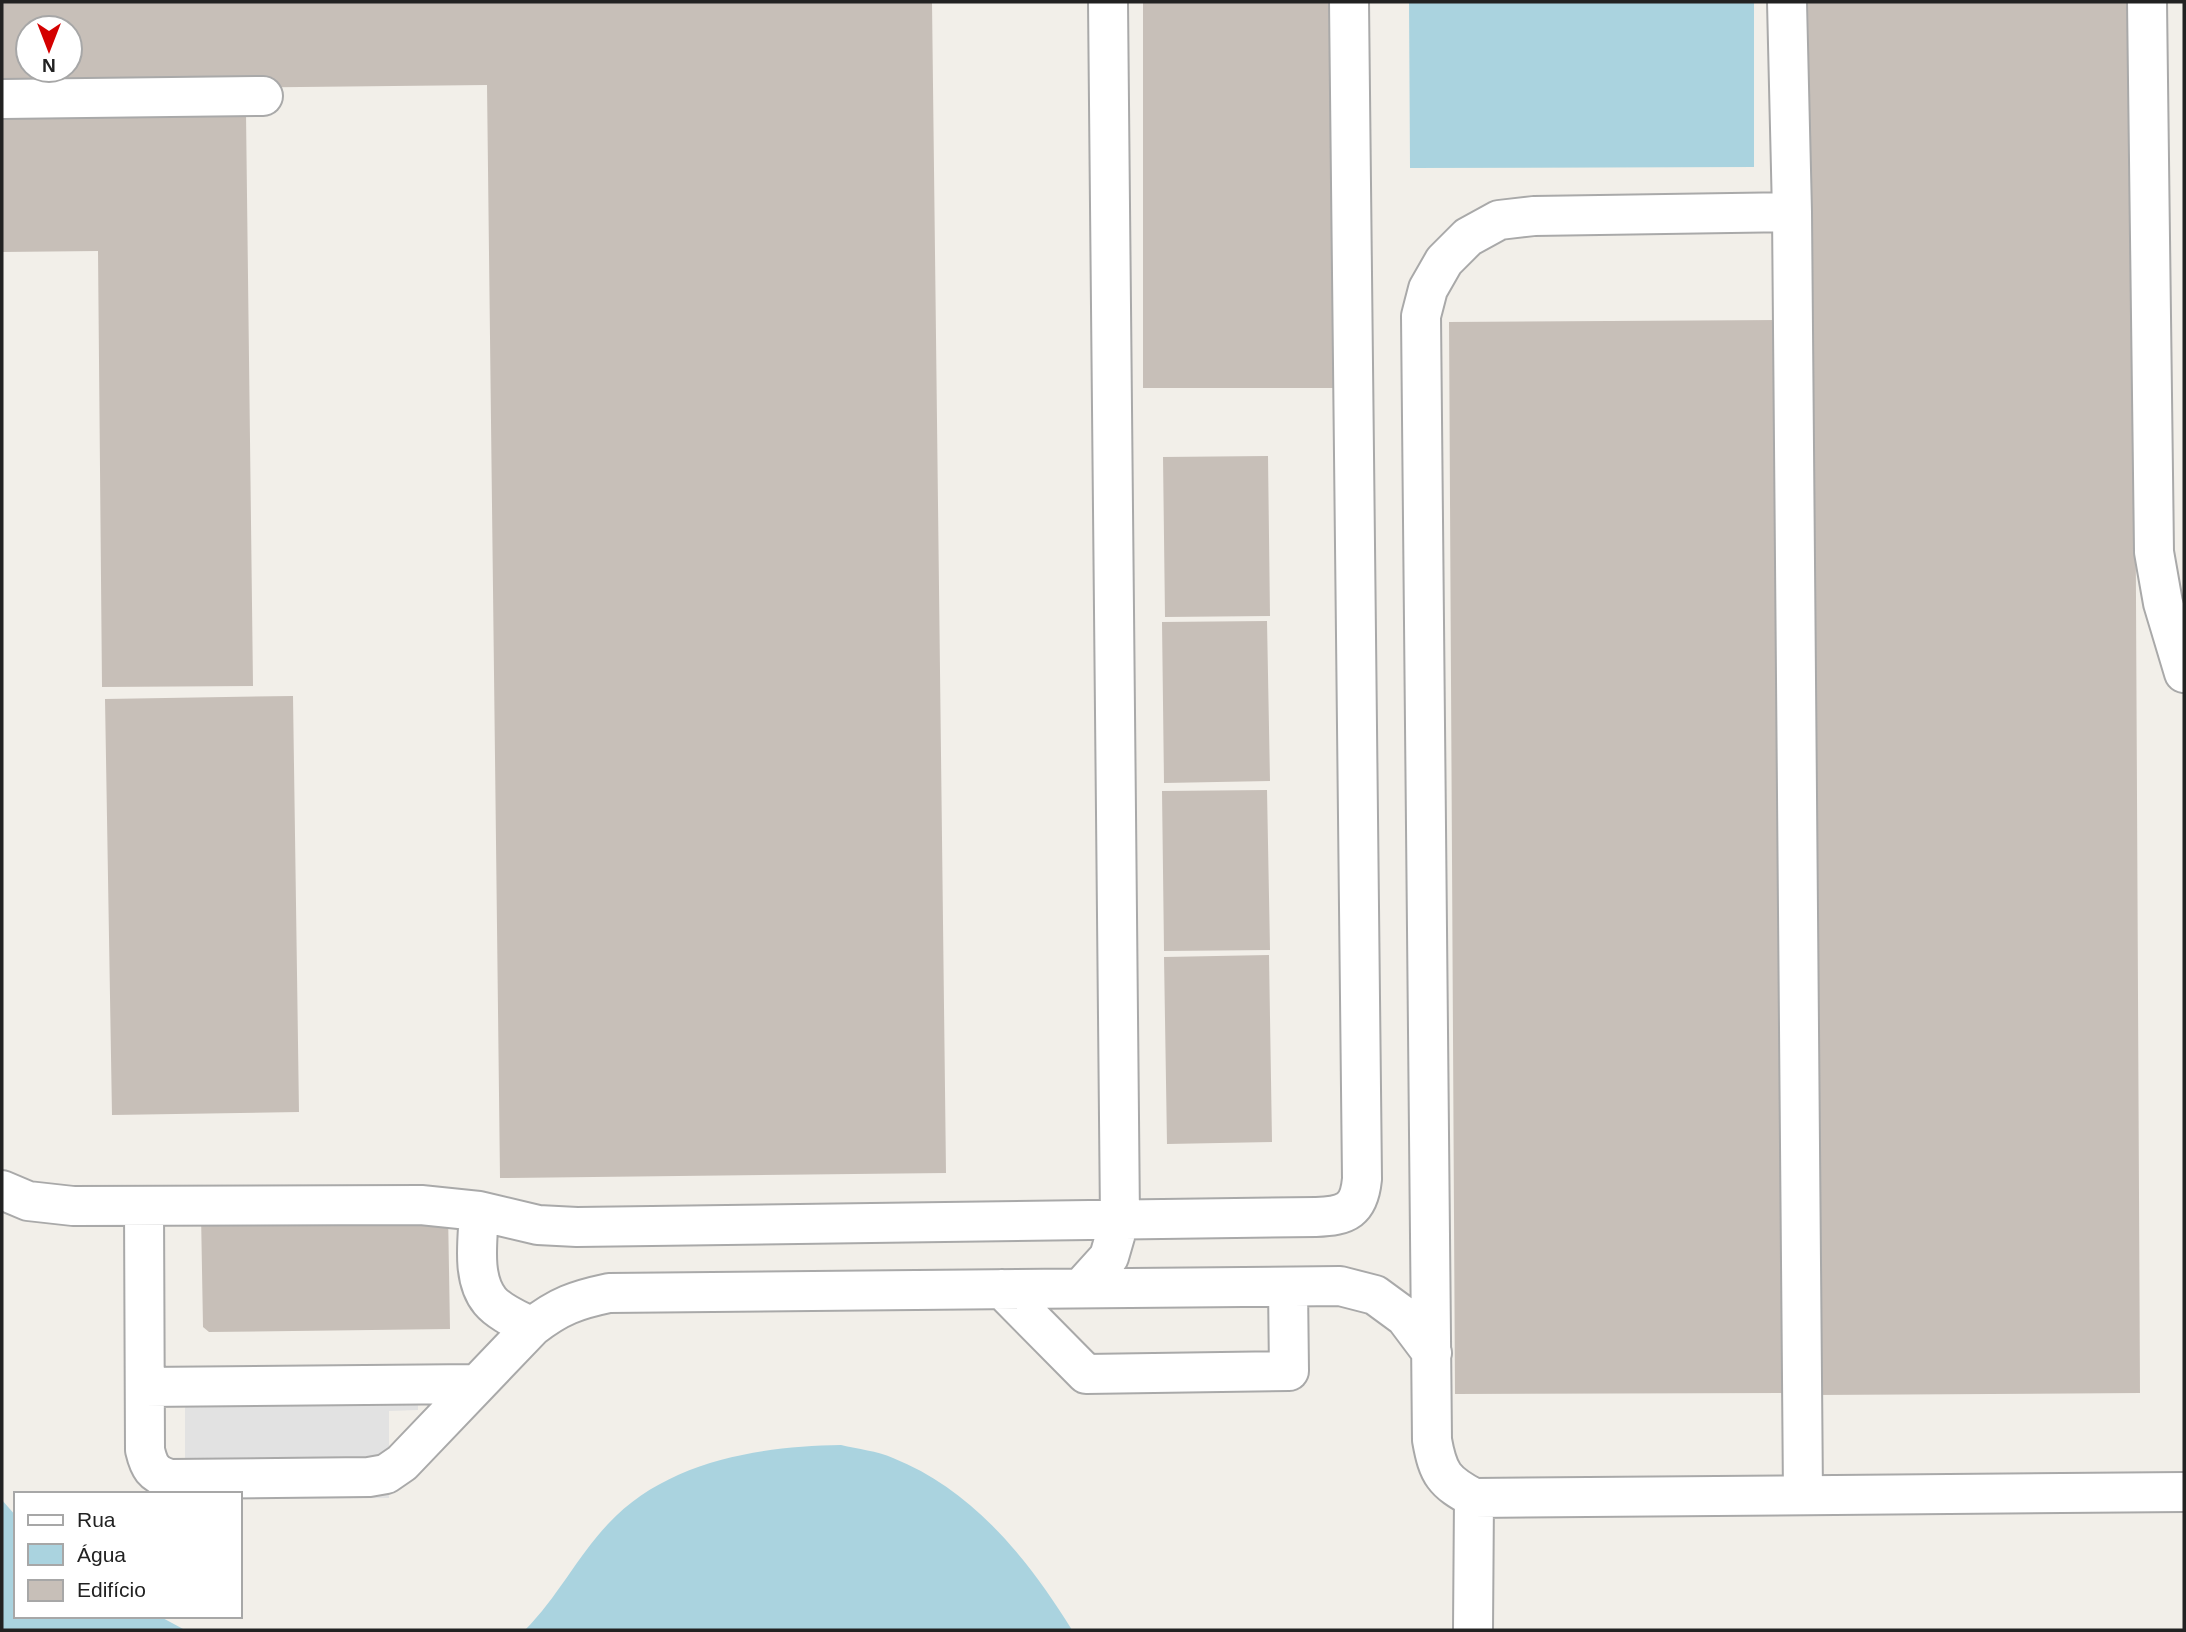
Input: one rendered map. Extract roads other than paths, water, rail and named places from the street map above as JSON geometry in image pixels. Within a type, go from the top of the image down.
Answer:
[{"type":"lane","points":[[1081,1288],[1109,1257],[1120,1219],[1108,2]]},
{"type":"lane","points":[[2,1190],[28,1201],[62,1205],[421,1205],[479,1211],[538,1224],[577,1227],[1335,1216],[1352,1209],[1361,1196],[1362,1151],[1349,2]]},
{"type":"lane","points":[[1787,2],[1792,212],[1803,1495]]},
{"type":"lane","points":[[2147,2],[2154,552],[2163,603],[2184,673]]},
{"type":"lane","points":[[2,99],[263,96]]},
{"type":"lane","points":[[1792,212],[1534,216],[1499,220],[1468,237],[1444,261],[1427,289],[1421,316],[1432,1440],[1436,1465],[1453,1487],[1474,1498],[2184,1492]]},
{"type":"lane","points":[[144,1206],[145,1450],[149,1467],[158,1476],[170,1479],[356,1478],[386,1474],[402,1463],[532,1326],[554,1310],[582,1298],[609,1293],[1340,1286],[1375,1295],[1405,1317],[1433,1353]]},
{"type":"lane","points":[[479,1211],[480,1281],[490,1301],[508,1315],[532,1326]]},
{"type":"lane","points":[[1002,1289],[1086,1374],[1289,1371],[1288,1287]]},
{"type":"lane","points":[[145,1387],[477,1384]]},
{"type":"lane","points":[[1473,1630],[1474,1498]]},
{"type":"water","points":[[1409,2],[1754,2],[1754,167],[1410,168]]},
{"type":"water","points":[[841,1445],[887,1456],[949,1488],[996,1529],[1017,1553],[1072,1630],[525,1630],[608,1524],[631,1503],[657,1485],[716,1461],[747,1454]]},
{"type":"water","points":[[2,1500],[14,1514],[14,1618],[163,1618],[185,1630],[2,1630]]}]
